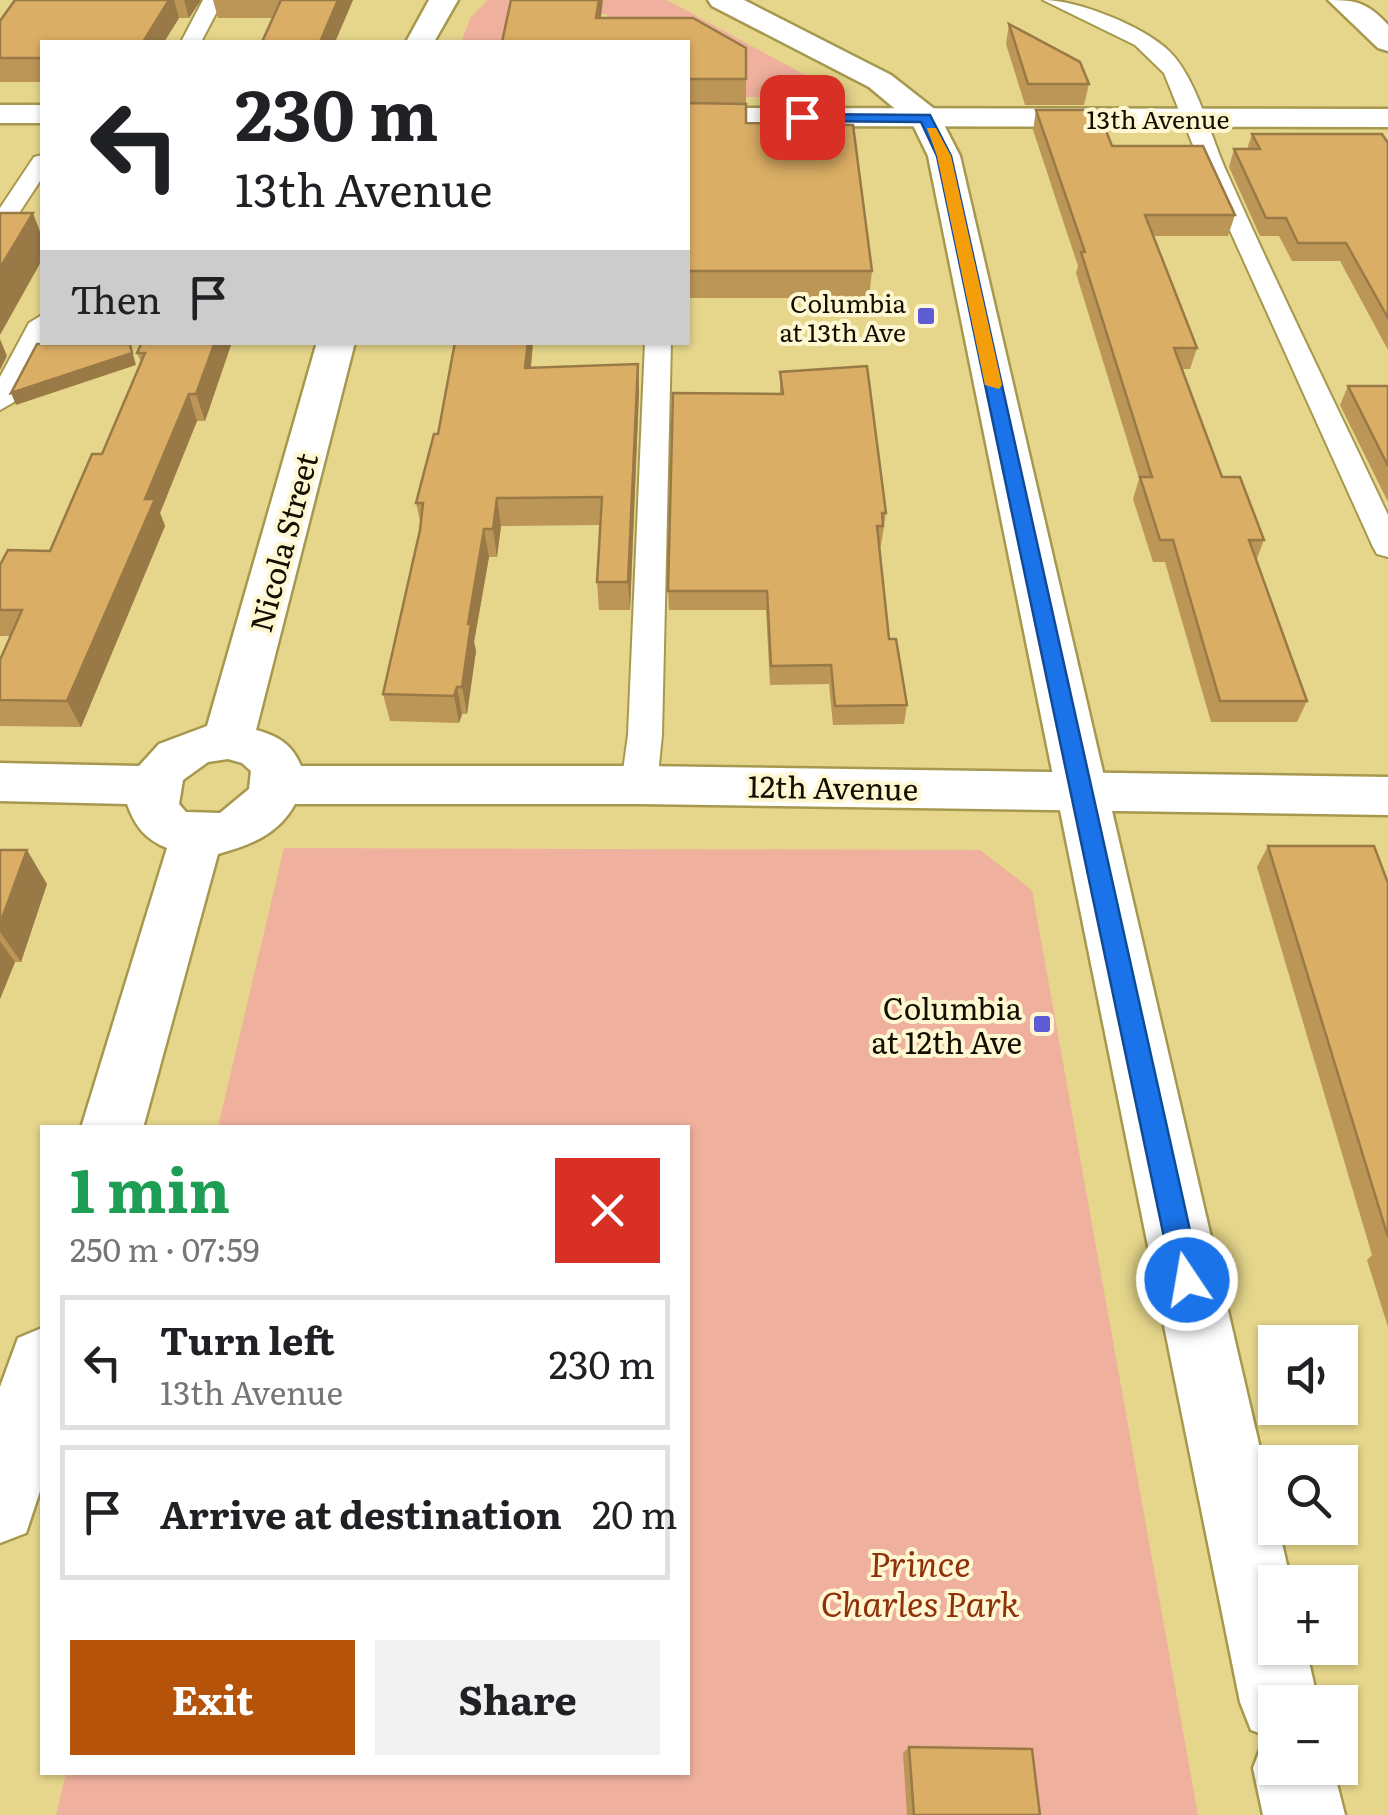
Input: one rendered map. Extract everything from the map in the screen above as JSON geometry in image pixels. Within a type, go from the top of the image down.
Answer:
[{"type":"street","points":[[421,40],[444,0]]},
{"type":"street","points":[[722,0],[880,81],[926,118],[944,156],[1275,1685]]},
{"type":"street","points":[[1342,0],[1388,42]]},
{"type":"street","points":[[0,114],[40,114]]},
{"type":"street","name":"13th Avenue","points":[[690,116],[1388,118]]},
{"type":"street","name":"Nicola Street","points":[[228,741],[335,345]]},
{"type":"street","points":[[228,741],[264,750],[275,762],[279,785],[269,806],[254,820],[234,830],[197,835],[171,829],[158,818],[151,804],[153,784],[172,760],[190,749],[228,741]]},
{"type":"street","points":[[0,782],[153,784]]},
{"type":"street","name":"12th Avenue","points":[[279,785],[639,784],[1388,796]]},
{"type":"street","points":[[113,1125],[197,835]]},
{"type":"street","points":[[0,1506],[40,1369]]},
{"type":"street","points":[[1297,1785],[1304,1815]]},
{"type":"lane","points":[[192,40],[213,0]]},
{"type":"lane","points":[[1052,0],[1142,41],[1162,56],[1174,72],[1224,192],[1388,547]]},
{"type":"lane","points":[[0,224],[40,165]]},
{"type":"lane","points":[[0,402],[40,327]]},
{"type":"lane","points":[[639,784],[646,735],[658,345]]},
{"type":"green space","points":[[488,0],[518,0],[508,40],[462,40],[471,17]]},
{"type":"green space","points":[[603,0],[667,0],[818,82],[796,97],[690,97],[690,93],[746,93],[746,73],[690,40],[607,22],[607,14],[601,14]]},
{"type":"green space","name":"Prince Charles Park","points":[[284,848],[980,850],[1032,890],[1198,1815],[56,1815],[66,1775],[690,1775],[690,1125],[218,1125]]},
{"type":"building","points":[[15,0],[169,0],[144,40],[40,40],[40,58],[0,58],[0,21]]},
{"type":"building","points":[[281,0],[338,0],[321,40],[263,40]]},
{"type":"building","points":[[511,0],[599,0],[596,18],[693,18],[746,48],[746,79],[690,79],[690,40],[502,40]]},
{"type":"building","points":[[1009,24],[1080,62],[1089,84],[1028,84]]},
{"type":"building","points":[[690,103],[746,104],[746,123],[853,125],[872,271],[690,271]]},
{"type":"building","points":[[1036,110],[1098,110],[1112,146],[1203,146],[1235,215],[1145,215],[1197,348],[1174,348],[1222,477],[1240,477],[1264,540],[1249,540],[1307,701],[1220,701],[1173,540],[1160,540],[1140,477],[1152,477],[1081,252],[1085,252]]},
{"type":"building","points":[[1252,134],[1382,134],[1388,143],[1388,318],[1346,243],[1298,243],[1286,218],[1266,218],[1234,149],[1260,149]]},
{"type":"building","points":[[0,213],[33,213],[0,268]]},
{"type":"building","points":[[37,344],[130,345],[132,353],[11,393]]},
{"type":"building","points":[[141,345],[214,345],[196,394],[189,394],[145,499],[155,499],[67,701],[0,700],[0,660],[22,610],[0,610],[0,565],[8,550],[50,551],[92,454],[102,454],[145,353],[137,353]]},
{"type":"building","points":[[454,345],[528,345],[525,368],[638,364],[628,582],[597,582],[602,497],[497,498],[493,529],[484,529],[462,687],[457,687],[454,696],[383,694],[420,530],[423,503],[416,503],[434,434],[438,434]]},
{"type":"building","points":[[867,366],[886,513],[882,513],[883,526],[877,526],[889,639],[896,639],[907,705],[835,706],[831,665],[771,666],[767,591],[668,591],[673,393],[783,394],[780,372]]},
{"type":"building","points":[[1348,386],[1388,386],[1388,466]]},
{"type":"building","points":[[1268,846],[1374,846],[1388,883],[1388,1237]]},
{"type":"building","points":[[0,850],[27,850],[0,924]]},
{"type":"building","points":[[909,1747],[1032,1749],[1040,1815],[914,1815]]},
{"type":"slow traffic","points":[[932,130],[944,156],[994,385]]},
{"type":"place","name":"Columbia at 13th Ave","points":[[926,316]]},
{"type":"place","name":"Columbia at 12th Ave","points":[[1042,1024]]},
{"type":"route","points":[[802,117],[926,118],[944,156],[1187,1280]]}]
